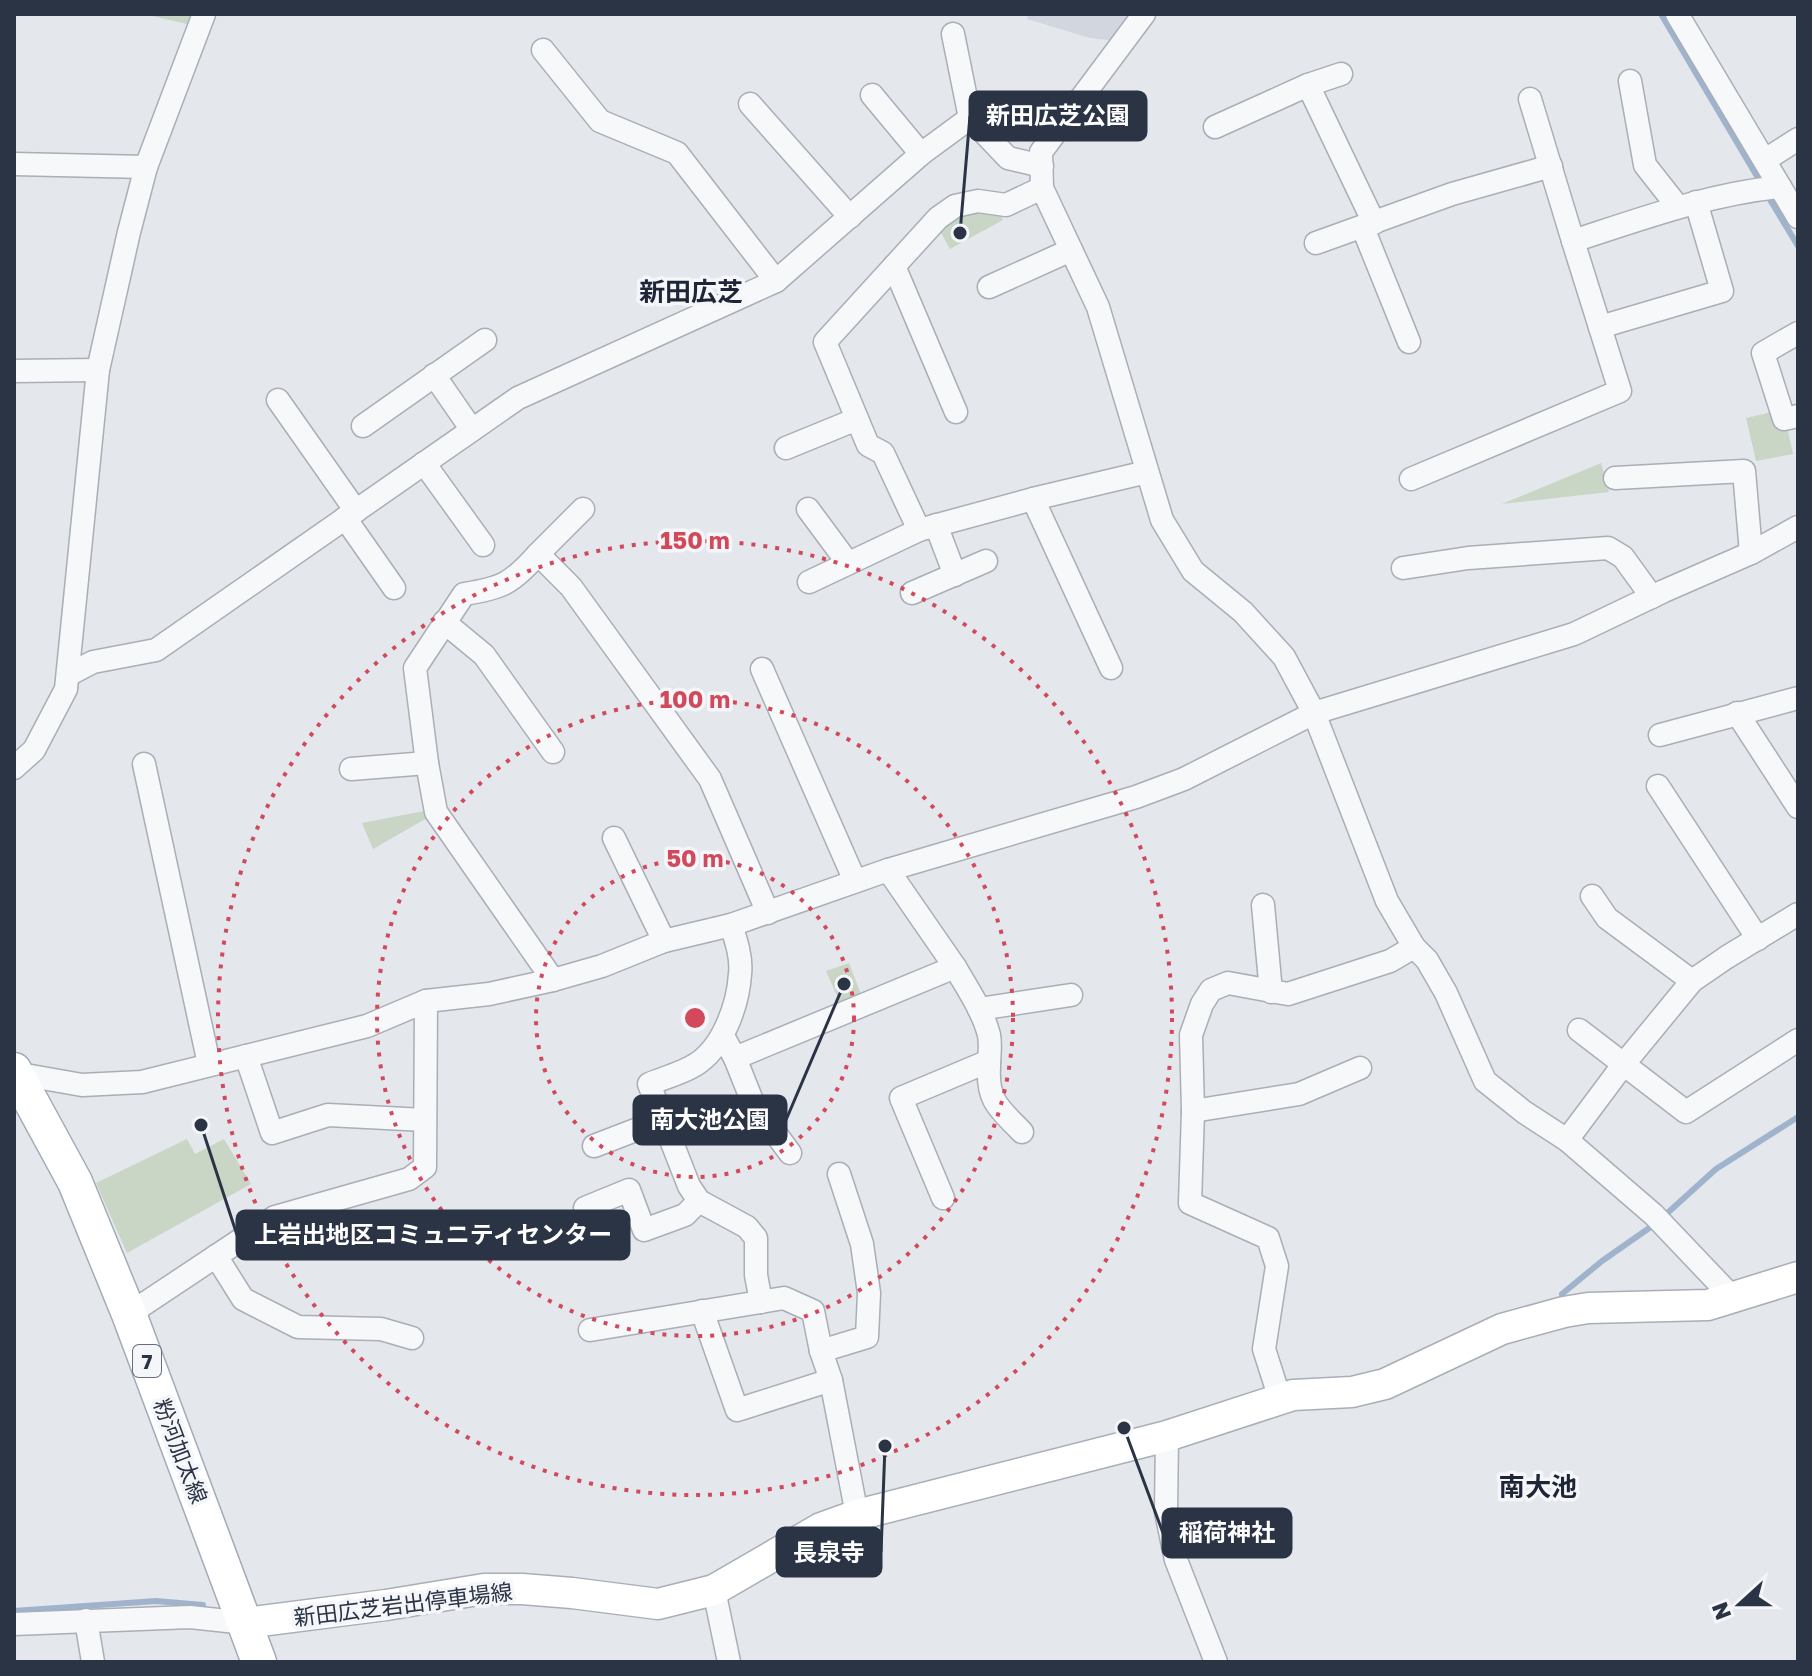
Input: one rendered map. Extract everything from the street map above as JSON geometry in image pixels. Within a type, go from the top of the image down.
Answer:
[{"type":"main road","name":"粉河加太線","points":[[14,1072],[75,1182],[129,1314],[259,1662]]},
{"type":"main road","name":"新田広芝岩出停車場線","points":[[246,1623],[484,1589],[572,1593],[658,1604],[714,1590],[821,1528],[857,1515],[1167,1436],[1293,1395],[1352,1392],[1385,1384],[1502,1329],[1588,1308],[1708,1305],[1798,1277]]},
{"type":"street","points":[[14,768],[34,750],[66,689],[98,370],[146,167],[204,14]]},
{"type":"street","points":[[1144,14],[1041,152],[1042,177],[1098,307],[1162,520],[1193,571],[1243,612],[1284,657],[1314,713],[1387,901],[1446,993],[1485,1081],[1567,1140],[1654,1215],[1733,1298]]},
{"type":"street","points":[[1677,14],[1798,217]]},
{"type":"street","points":[[953,34],[970,118],[1008,158],[1042,177]]},
{"type":"street","points":[[543,50],[600,121],[677,153],[776,281]]},
{"type":"street","points":[[1215,127],[1308,85],[1341,74]]},
{"type":"street","points":[[1600,327],[1722,291],[1687,204],[1645,165],[1630,81]]},
{"type":"street","points":[[1308,85],[1368,225],[1409,342]]},
{"type":"street","points":[[872,95],[921,154]]},
{"type":"street","points":[[1411,479],[1620,391],[1530,99]]},
{"type":"street","points":[[750,104],[850,217]]},
{"type":"street","points":[[68,675],[93,662],[156,650],[518,398],[776,281],[921,154],[970,118]]},
{"type":"street","points":[[1765,160],[1798,139]]},
{"type":"street","points":[[14,164],[146,167]]},
{"type":"street","points":[[1316,243],[1452,194],[1551,166]]},
{"type":"street","points":[[955,575],[883,453],[868,445],[825,342],[938,218],[955,206],[978,201],[1006,205],[1042,177]]},
{"type":"street","points":[[1573,241],[1687,204],[1746,190],[1780,187]]},
{"type":"street","points":[[989,287],[1071,250]]},
{"type":"street","points":[[894,266],[956,412]]},
{"type":"street","points":[[1798,333],[1763,353],[1784,419],[1798,416]]},
{"type":"street","points":[[363,426],[485,340]]},
{"type":"street","points":[[14,371],[98,370]]},
{"type":"street","points":[[434,375],[472,430]]},
{"type":"street","points":[[278,400],[394,588]]},
{"type":"street","points":[[786,448],[857,419]]},
{"type":"street","points":[[424,463],[483,545]]},
{"type":"street","points":[[1615,478],[1744,471],[1751,553]]},
{"type":"street","points":[[809,582],[928,528],[1147,472]]},
{"type":"street","points":[[1033,499],[1111,668]]},
{"type":"street","points":[[553,980],[436,812],[415,668],[464,594],[492,589],[518,576],[583,509]]},
{"type":"street","points":[[808,509],[848,563]]},
{"type":"street","points":[[14,1072],[82,1085],[142,1082],[367,1026],[426,1001],[489,994],[602,966],[664,941],[731,925],[888,870],[1136,797],[1184,779],[1314,713],[1574,634],[1751,553],[1798,527]]},
{"type":"street","points":[[1403,568],[1468,558],[1608,548],[1623,557],[1652,597]]},
{"type":"street","points":[[538,554],[571,587],[710,779],[768,913]]},
{"type":"street","points":[[912,593],[986,561]]},
{"type":"street","points":[[444,622],[484,655],[553,752]]},
{"type":"street","points":[[762,669],[855,881]]},
{"type":"street","points":[[1660,735],[1798,698]]},
{"type":"street","points":[[1737,713],[1798,807]]},
{"type":"street","points":[[351,769],[427,763]]},
{"type":"street","points":[[144,764],[209,1064]]},
{"type":"street","points":[[1658,786],[1758,939]]},
{"type":"street","points":[[614,838],[664,941]]},
{"type":"street","points":[[888,870],[955,967],[979,1009],[989,1037],[988,1085],[1002,1111],[1022,1132]]},
{"type":"street","points":[[1592,896],[1607,918],[1692,981]]},
{"type":"street","points":[[1263,905],[1271,992]]},
{"type":"street","points":[[1567,1140],[1692,981],[1798,914]]},
{"type":"street","points":[[731,925],[741,972],[734,1006],[723,1036],[695,1066],[649,1084],[689,1186],[699,1201],[747,1227],[756,1238],[756,1275],[761,1302]]},
{"type":"street","points":[[1280,1399],[1264,1349],[1277,1266],[1268,1238],[1190,1203],[1193,1111],[1191,1035],[1202,1004],[1211,990],[1228,983],[1288,994],[1390,961],[1414,947]]},
{"type":"street","points":[[735,1058],[955,967]]},
{"type":"street","points":[[979,1009],[1071,995]]},
{"type":"street","points":[[129,1314],[275,1217],[409,1179],[425,1167],[426,1001]]},
{"type":"street","points":[[1579,1030],[1686,1112],[1798,1040]]},
{"type":"street","points":[[723,1036],[753,1103],[790,1153]]},
{"type":"street","points":[[246,1056],[272,1133],[328,1115],[425,1120]]},
{"type":"street","points":[[943,1198],[901,1098],[989,1061]]},
{"type":"street","points":[[1193,1111],[1299,1094],[1360,1068]]},
{"type":"street","points":[[594,1146],[664,1119]]},
{"type":"street","points":[[821,1351],[867,1337],[869,1293],[862,1244],[839,1174]]},
{"type":"street","points":[[585,1208],[629,1190],[644,1230],[685,1215],[699,1201]]},
{"type":"street","points":[[216,1256],[243,1299],[298,1327],[381,1329],[412,1338]]},
{"type":"street","points":[[590,1330],[784,1298],[813,1311],[831,1380],[857,1515]]},
{"type":"street","points":[[702,1311],[737,1410],[831,1380]]},
{"type":"street","points":[[1167,1436],[1166,1512],[1176,1560],[1216,1662]]},
{"type":"street","points":[[714,1590],[729,1662]]},
{"type":"street","points":[[14,1624],[190,1617],[246,1623]]},
{"type":"street","points":[[86,1620],[93,1662]]},
{"type":"shaded area","points":[[1028,14],[1136,14],[1117,41],[1090,38],[1027,19]]},
{"type":"green space","points":[[143,14],[191,14],[187,24]]},
{"type":"green space","points":[[969,213],[1001,215],[1003,220],[950,249],[940,231],[953,219]]},
{"type":"green space","points":[[1772,412],[1776,428],[1787,426],[1793,454],[1756,461],[1746,418]]},
{"type":"green space","points":[[1601,463],[1609,492],[1502,504]]},
{"type":"green space","points":[[424,811],[427,818],[373,849],[362,823]]},
{"type":"green space","points":[[849,963],[862,997],[841,1005],[826,971]]},
{"type":"green space","points":[[187,1139],[195,1154],[224,1139],[251,1184],[127,1253],[96,1183]]},
{"type":"waterway","points":[[1661,14],[1761,183]]},
{"type":"waterway","points":[[1766,193],[1798,246]]},
{"type":"waterway","points":[[1663,1217],[1716,1169],[1798,1117]]},
{"type":"waterway","points":[[1562,1294],[1655,1224]]},
{"type":"waterway","points":[[14,1611],[156,1601],[203,1605]]},
{"type":"place","name":"新田広芝公園","points":[[960,233]]},
{"type":"place","name":"南大池公園","points":[[844,984]]},
{"type":"place","name":"上岩出地区コミュニティセンター","points":[[201,1125]]},
{"type":"place","name":"稲荷神社","points":[[1124,1428]]},
{"type":"place","name":"長泉寺","points":[[885,1446]]},
{"type":"district","name":"新田広芝","points":[[691,291]]},
{"type":"district","name":"南大池","points":[[1538,1486]]}]
